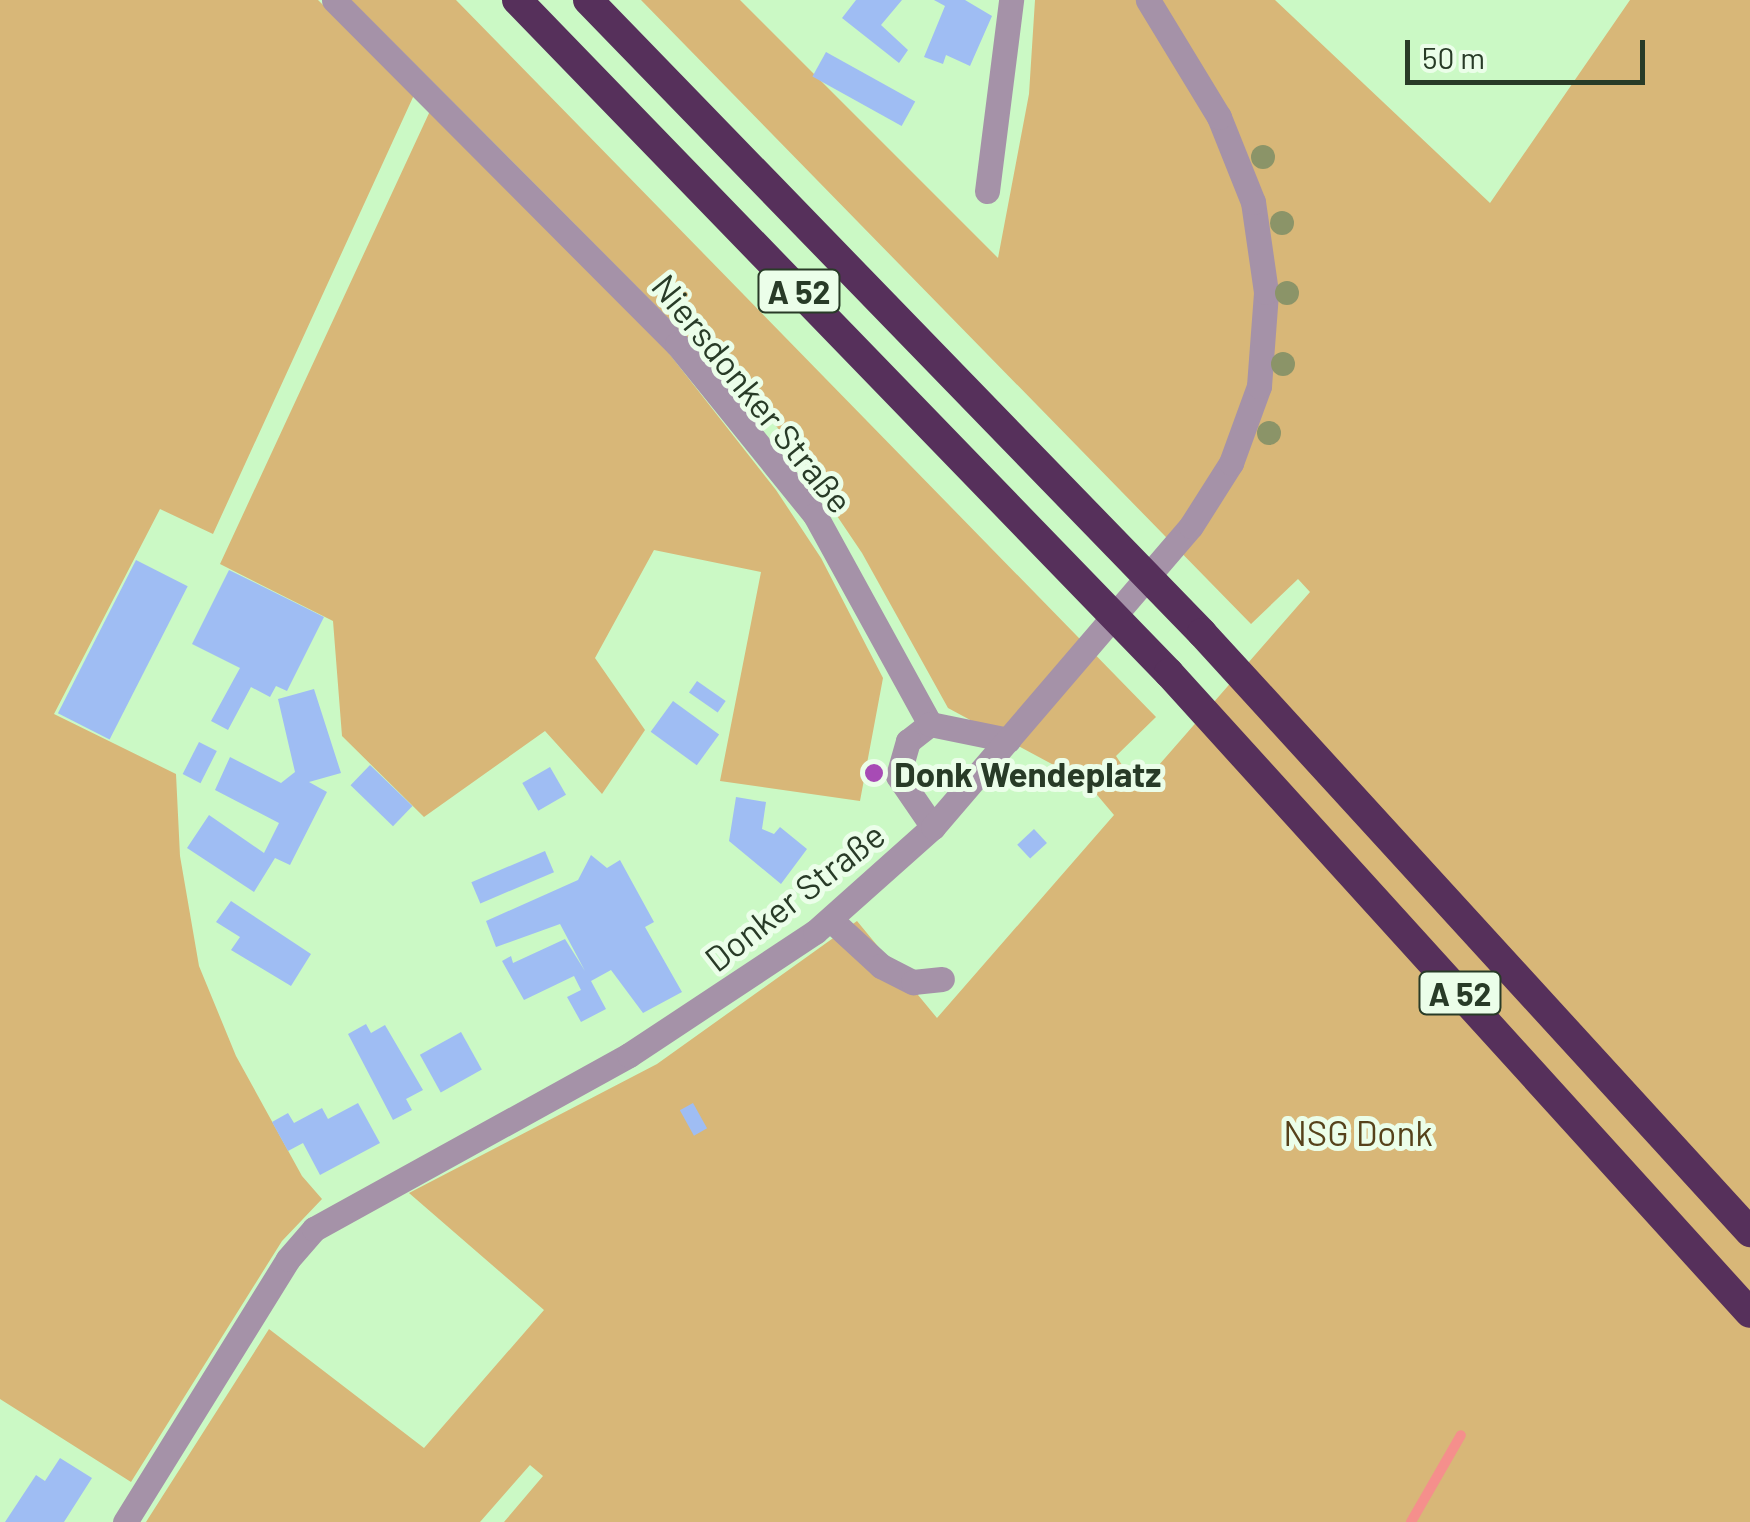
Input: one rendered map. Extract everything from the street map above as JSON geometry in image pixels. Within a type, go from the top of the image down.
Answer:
[{"type":"highway","name":"A 52","points":[[517,0],[1169,673],[1750,1314]]},
{"type":"highway","name":"A 52","points":[[588,0],[1202,632],[1750,1232]]},
{"type":"street","name":"Niersdonker Straße","points":[[334,0],[677,344],[815,515],[930,724]]},
{"type":"street","points":[[986,191],[1011,0]]},
{"type":"street","name":"Donker Straße","points":[[125,1522],[288,1259],[314,1229],[719,1001],[831,920],[933,827],[1191,526],[1231,463],[1258,386],[1266,292],[1253,202],[1220,117],[1148,0]]},
{"type":"street","points":[[933,827],[898,776],[908,741],[930,724],[1008,740]]},
{"type":"street","points":[[831,920],[881,966],[912,982],[942,979]]},
{"type":"green space","points":[[0,0],[318,0],[414,95],[213,534],[160,509],[54,714],[176,774],[180,856],[199,966],[236,1056],[302,1176],[322,1199],[282,1241],[131,1482],[0,1399]]},
{"type":"green space","name":"NSG Donk","points":[[351,0],[456,0],[1156,717],[1116,756],[1138,789],[1310,592],[1298,579],[1251,624],[641,0],[740,0],[998,258],[1029,94],[1035,0],[1275,0],[1490,203],[1630,0],[1750,0],[1750,1522],[504,1522],[543,1476],[530,1465],[480,1522],[146,1522],[269,1329],[424,1448],[544,1310],[409,1193],[657,1064],[857,921],[937,1018],[1114,815],[1087,783],[948,708],[862,553],[777,427]]},
{"type":"green space","points":[[430,111],[653,333],[776,490],[821,558],[883,678],[860,801],[720,781],[761,572],[654,550],[595,658],[645,730],[602,794],[545,731],[424,817],[342,736],[333,621],[220,564]]},
{"type":"building","points":[[856,0],[902,0],[881,25],[908,50],[899,63],[842,18]]},
{"type":"building","points":[[934,0],[965,0],[992,16],[970,66],[946,55],[943,64],[924,57],[945,6]]},
{"type":"building","points":[[826,52],[915,101],[902,126],[812,76]]},
{"type":"building","points":[[136,560],[188,586],[110,740],[58,713]]},
{"type":"building","points":[[229,570],[324,617],[287,691],[276,686],[270,697],[251,687],[228,730],[211,721],[240,668],[192,644]]},
{"type":"building","points":[[697,681],[726,701],[718,713],[689,692]]},
{"type":"building","points":[[314,689],[341,773],[309,782],[327,792],[290,865],[275,858],[254,892],[187,848],[209,815],[264,853],[279,823],[215,790],[230,757],[281,783],[295,772],[278,699]]},
{"type":"building","points":[[673,701],[719,735],[697,765],[651,732]]},
{"type":"building","points":[[199,742],[217,751],[200,783],[183,774]]},
{"type":"building","points":[[370,765],[412,806],[393,826],[351,785]]},
{"type":"building","points":[[550,767],[566,795],[538,811],[522,783]]},
{"type":"building","points":[[736,797],[766,802],[762,829],[774,834],[780,827],[807,849],[781,884],[729,841]]},
{"type":"building","points":[[1034,829],[1047,843],[1030,859],[1017,845]]},
{"type":"building","points":[[545,851],[554,872],[480,903],[471,882]]},
{"type":"building","points":[[591,855],[607,868],[620,860],[654,922],[645,927],[682,992],[643,1013],[611,970],[591,981],[606,1009],[581,1022],[567,997],[581,990],[574,976],[524,1000],[502,961],[511,956],[513,963],[565,939],[585,971],[560,924],[496,947],[486,921],[578,880]]},
{"type":"building","points":[[231,901],[311,954],[291,986],[231,950],[240,937],[216,922]]},
{"type":"building","points":[[366,1024],[371,1033],[385,1025],[423,1090],[406,1099],[412,1110],[393,1120],[348,1034]]},
{"type":"building","points":[[461,1032],[482,1070],[441,1092],[420,1055]]},
{"type":"building","points":[[358,1103],[380,1143],[320,1175],[303,1143],[288,1151],[272,1122],[288,1113],[294,1123],[322,1108],[328,1119]]},
{"type":"building","points":[[693,1103],[707,1128],[694,1136],[680,1110]]},
{"type":"building","points":[[60,1458],[92,1478],[64,1522],[5,1522],[36,1475],[45,1481]]},
{"type":"waterway","points":[[1411,1522],[1461,1435]]},
{"type":"place","name":"Donk Wendeplatz","points":[[874,773]]}]
